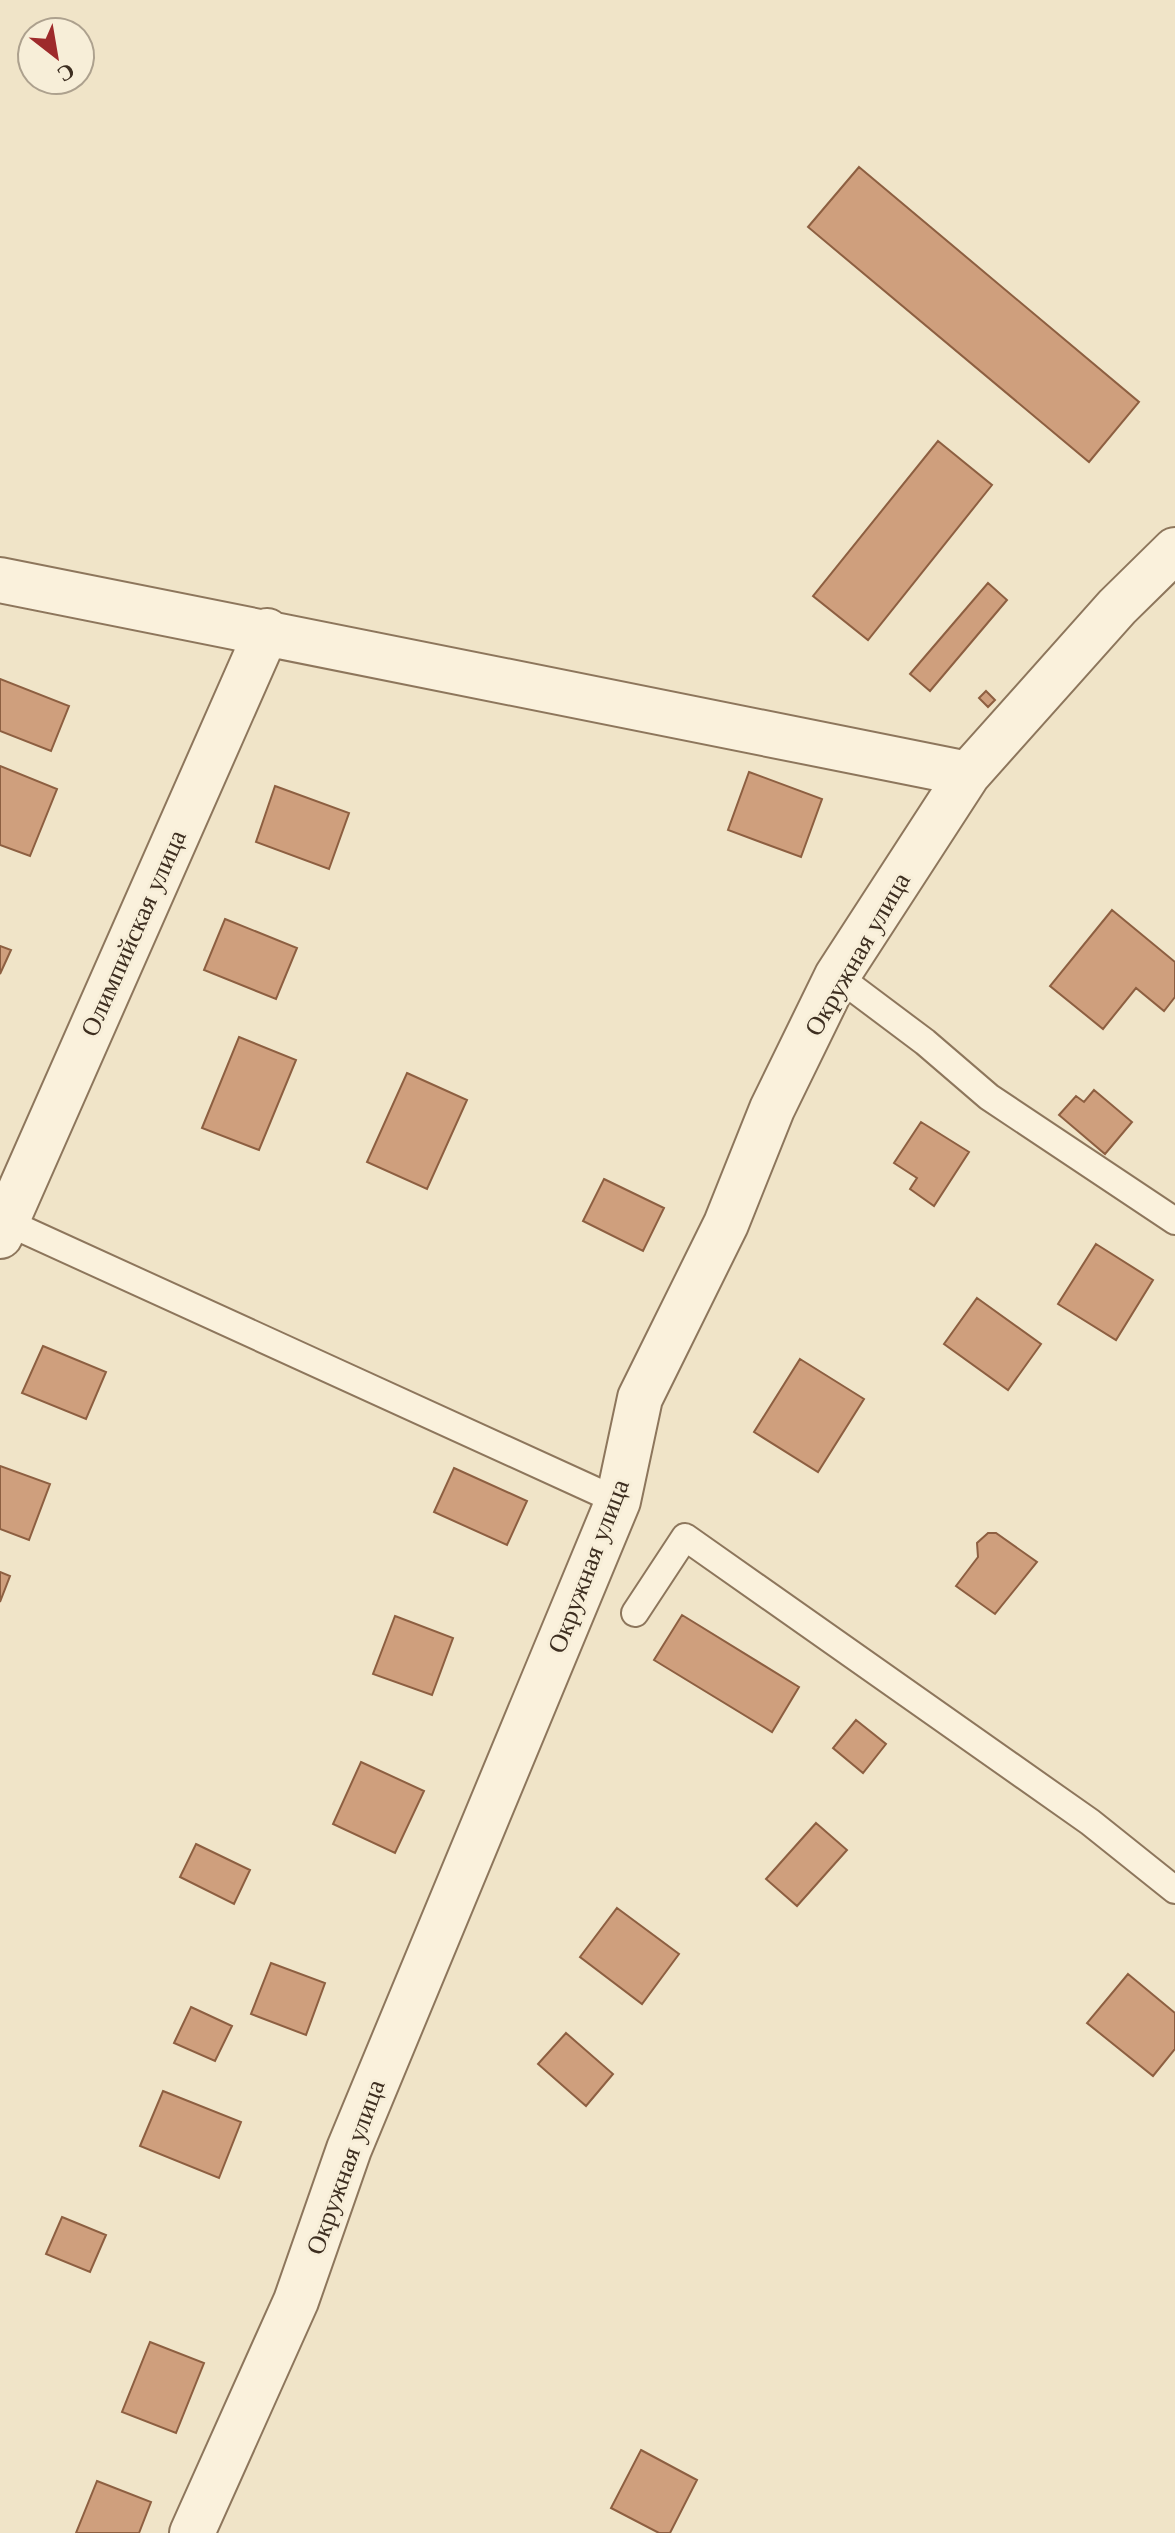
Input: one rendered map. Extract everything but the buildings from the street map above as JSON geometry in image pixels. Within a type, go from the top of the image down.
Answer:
[{"type":"street","name":"Окружная улица","points":[[192,2533],[296,2301],[349,2149],[618,1501],[640,1398],[726,1224],[772,1109],[837,976],[968,774],[1117,607],[1175,550]]},
{"type":"street","points":[[0,580],[267,631],[968,774]]},
{"type":"street","name":"Олимпийская улица","points":[[2,1225],[267,631]]},
{"type":"lane","points":[[837,976],[925,1042],[989,1097],[1175,1221]]},
{"type":"lane","points":[[2,1225],[618,1501]]},
{"type":"lane","points":[[635,1613],[685,1537],[1090,1822],[1175,1890]]}]
